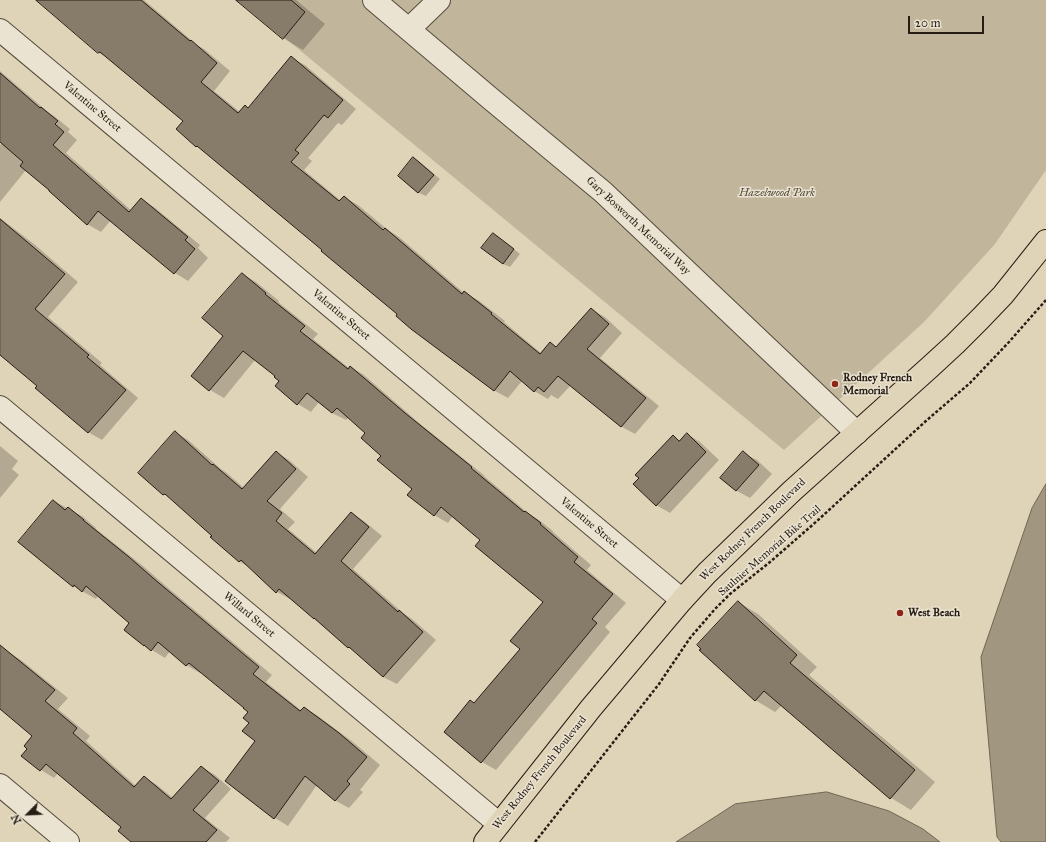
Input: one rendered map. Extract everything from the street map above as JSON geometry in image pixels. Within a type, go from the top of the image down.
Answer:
[{"type":"main road","name":"West Rodney French Boulevard","points":[[484,842],[591,708],[682,600],[707,573],[857,433],[930,368],[982,318],[1003,295],[1046,241]]},
{"type":"street","name":"Gary Bosworth Memorial Way","points":[[374,0],[490,99],[603,192],[857,433]]},
{"type":"street","points":[[409,29],[439,0]]},
{"type":"street","name":"Valentine Street","points":[[0,30],[682,600]]},
{"type":"street","name":"Willard Street","points":[[0,407],[499,824]]},
{"type":"street","points":[[0,785],[68,842]]},
{"type":"path","name":"Saulnier Memorial Bike Trail","points":[[535,842],[659,684],[690,638],[715,609],[730,594],[817,521],[927,420],[970,383],[1046,300]]},
{"type":"green space","name":"Hazelwood Park","points":[[239,0],[1046,0],[1046,170],[995,244],[924,322],[784,450]]},
{"type":"shaded area","points":[[1046,484],[1046,842],[1001,842],[997,837],[981,657],[1032,508]]},
{"type":"shaded area","points":[[827,792],[889,811],[923,829],[940,842],[676,842],[735,804]]},
{"type":"building","points":[[36,0],[141,0],[217,63],[201,82],[238,113],[245,105],[248,108],[291,56],[343,100],[328,118],[324,115],[295,150],[299,153],[291,162],[339,201],[344,196],[383,230],[385,228],[462,294],[464,291],[540,354],[550,342],[556,347],[591,308],[609,324],[587,349],[646,398],[621,427],[558,376],[544,392],[538,387],[534,392],[510,371],[494,391],[411,329],[396,316],[397,314],[321,251],[322,250],[197,146],[196,147],[176,129],[183,121],[100,52],[98,53]]},
{"type":"building","points":[[236,0],[291,0],[305,12],[283,39]]},
{"type":"building","points":[[0,73],[40,108],[41,107],[58,121],[55,124],[64,132],[53,145],[129,212],[141,198],[188,237],[185,240],[195,249],[174,274],[98,211],[87,225],[20,166],[23,162],[0,142]]},
{"type":"building","points":[[413,157],[434,175],[418,193],[398,176]]},
{"type":"building","points":[[0,219],[65,274],[35,309],[89,355],[87,357],[126,390],[88,433],[35,388],[37,386],[0,355]]},
{"type":"building","points":[[493,233],[514,249],[503,264],[481,248]]},
{"type":"building","points":[[242,273],[266,293],[265,294],[305,326],[300,331],[348,369],[350,366],[524,512],[525,511],[541,523],[540,524],[578,557],[574,562],[613,594],[592,619],[597,623],[481,763],[444,732],[470,700],[474,703],[520,649],[510,641],[543,602],[475,546],[480,540],[441,507],[434,516],[407,495],[412,489],[377,460],[381,456],[361,438],[365,433],[337,408],[332,413],[307,393],[297,405],[275,386],[279,381],[274,377],[275,376],[243,351],[209,391],[191,376],[223,336],[202,318]]},
{"type":"building","points":[[175,431],[212,465],[213,464],[242,489],[276,451],[296,469],[267,501],[282,513],[276,521],[315,554],[351,512],[369,527],[341,561],[398,612],[399,610],[423,632],[383,677],[279,589],[276,593],[241,560],[239,562],[210,537],[212,536],[165,494],[163,495],[138,473]]},
{"type":"building","points":[[687,433],[706,452],[656,506],[633,484],[639,478],[635,475],[673,435],[679,441]]},
{"type":"building","points":[[743,451],[759,465],[736,491],[720,478]]},
{"type":"building","points":[[53,500],[65,510],[68,507],[259,667],[253,674],[300,711],[304,707],[339,733],[367,757],[347,781],[350,784],[335,801],[305,776],[274,819],[225,781],[255,741],[242,731],[249,723],[243,718],[248,712],[189,663],[186,666],[158,642],[151,651],[144,646],[124,630],[129,623],[86,586],[82,592],[74,585],[73,587],[18,542]]},
{"type":"building","points":[[738,601],[797,655],[790,663],[915,770],[890,799],[764,691],[755,701],[699,650],[701,649],[697,645]]},
{"type":"building","points":[[0,645],[55,690],[45,701],[77,728],[73,733],[134,787],[144,776],[171,799],[201,766],[219,781],[193,810],[217,830],[206,842],[131,842],[118,831],[121,827],[46,764],[40,771],[21,756],[27,749],[24,746],[32,736],[0,709]]},
{"type":"place","name":"Rodney French Memorial","points":[[835,384]]},
{"type":"place","name":"West Beach","points":[[900,613]]}]
